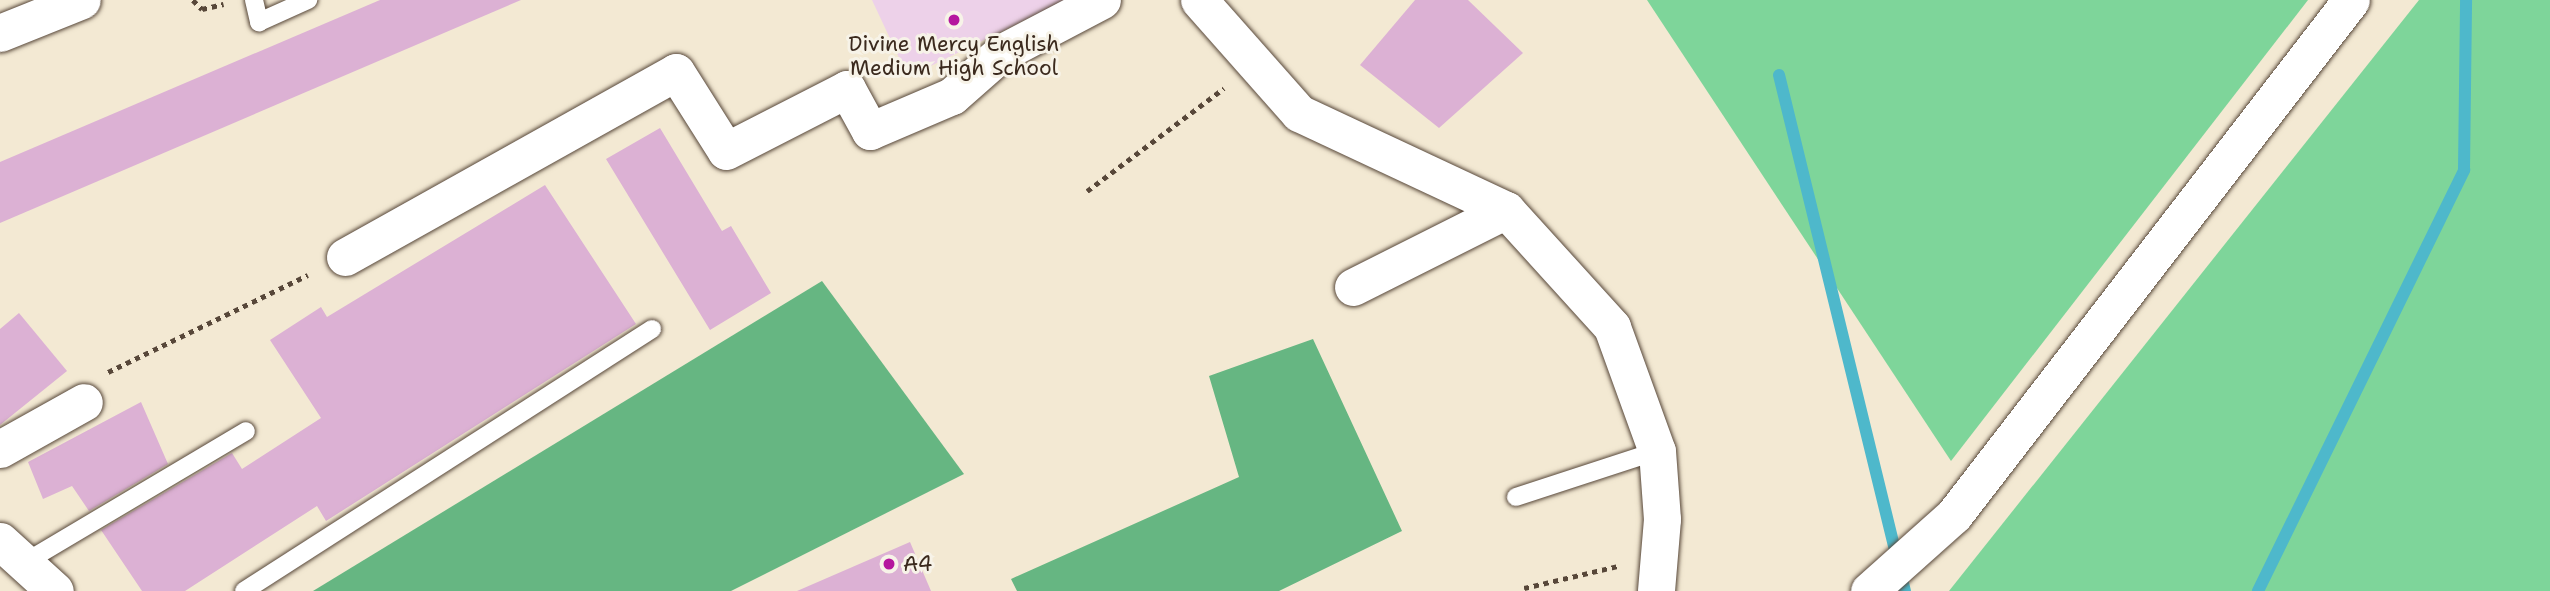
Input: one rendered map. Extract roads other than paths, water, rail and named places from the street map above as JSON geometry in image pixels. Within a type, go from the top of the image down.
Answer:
[{"type":"street","points":[[0,33],[82,0]]},
{"type":"street","points":[[345,257],[676,72],[726,151],[847,89],[870,131],[952,96],[1001,53],[1102,0]]},
{"type":"street","points":[[1199,0],[1299,113],[1506,210],[1612,327],[1657,451],[1658,574]]},
{"type":"street","points":[[1869,591],[1954,515],[2351,0]]},
{"type":"street","points":[[1353,287],[1506,210]]},
{"type":"street","points":[[0,449],[84,402]]},
{"type":"street","points":[[8,563],[55,591]]},
{"type":"lane","points":[[254,0],[259,22],[308,0]]},
{"type":"lane","points":[[244,591],[653,328]]},
{"type":"lane","points":[[8,563],[246,431]]},
{"type":"lane","points":[[1516,497],[1657,451]]},
{"type":"waterway","points":[[2258,591],[2464,170],[2466,0]]},
{"type":"waterway","points":[[1779,75],[1905,591]]},
{"type":"place","name":"Divine Mercy English Medium High School","points":[[954,20]]},
{"type":"place","name":"A4","points":[[889,564]]}]
